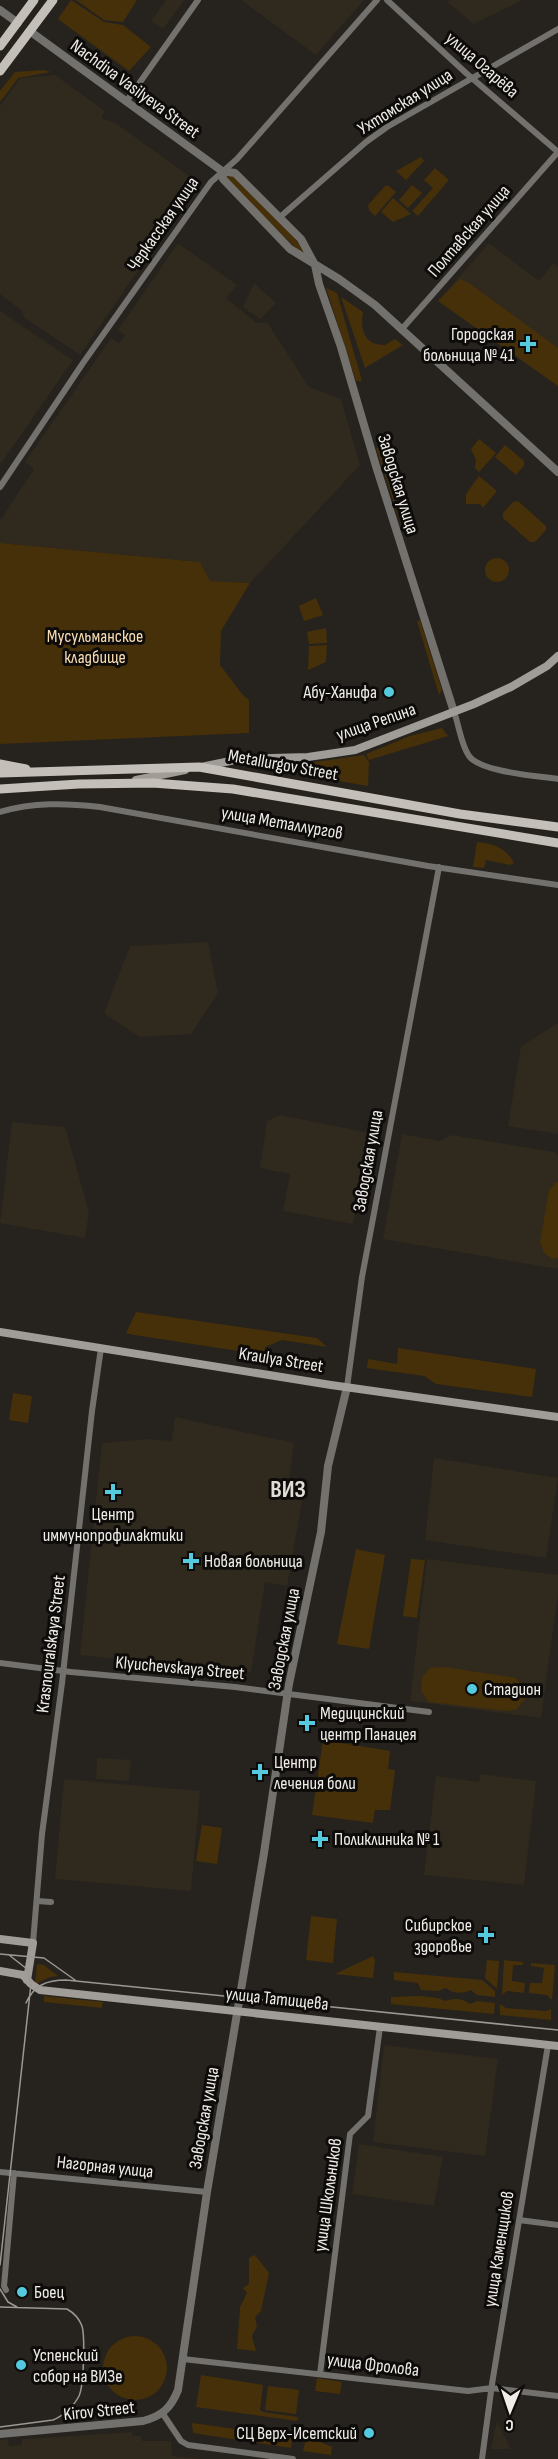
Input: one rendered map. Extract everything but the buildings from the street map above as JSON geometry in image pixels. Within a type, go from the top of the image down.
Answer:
[{"type":"main road","points":[[0,46],[34,0]]},
{"type":"main road","points":[[0,70],[54,0]]},
{"type":"main road","points":[[18,23],[31,32]]},
{"type":"main road","name":"улица Репина","points":[[120,784],[240,759],[308,758],[355,750],[454,712],[511,687],[547,666],[558,656]]},
{"type":"main road","points":[[0,764],[34,771]]},
{"type":"main road","name":"Metallurgov Street","points":[[0,772],[199,767],[460,814],[558,827]]},
{"type":"main road","name":"улица Металлургов","points":[[0,791],[120,784],[187,785],[232,789],[558,843]]},
{"type":"main road","name":"Kraulya Street","points":[[0,1332],[347,1387],[558,1417]]},
{"type":"main road","points":[[0,1939],[33,1943],[27,1980]]},
{"type":"main road","name":"улица Татищева","points":[[0,1971],[24,1974],[27,1980],[40,1990],[558,2046]]},
{"type":"street","points":[[126,102],[198,0]]},
{"type":"street","name":"Черкасская улица","points":[[0,487],[211,182],[237,159],[377,0]]},
{"type":"street","name":"улица Огарёва","points":[[387,0],[472,78],[558,152]]},
{"type":"street","points":[[0,10],[18,23]]},
{"type":"street","name":"Ухтомская улица","points":[[280,217],[366,142],[387,127],[558,29]]},
{"type":"street","name":"Nachdiva Vasilyeva Street","points":[[31,32],[222,171]]},
{"type":"street","name":"Полтавская улица","points":[[401,330],[558,152]]},
{"type":"street","points":[[315,265],[301,239],[280,217],[235,173],[222,171],[223,179],[290,249],[357,292],[558,472]]},
{"type":"street","name":"Заводская улица","points":[[315,265],[319,284],[341,347],[454,712]]},
{"type":"street","points":[[454,712],[467,754],[473,761],[486,767],[558,779]]},
{"type":"street","name":"улица Металлургов","points":[[0,812],[16,807],[43,804],[90,806],[439,867],[558,885]]},
{"type":"street","name":"Заводская улица","points":[[163,2414],[172,2406],[178,2390],[207,2192],[288,1694],[321,1532],[328,1466],[347,1387],[364,1267],[439,867]]},
{"type":"street","name":"Krasnouralskaya Street","points":[[33,1943],[42,1834],[64,1672],[101,1348]]},
{"type":"street","name":"Klyuchevskaya Street","points":[[0,1663],[64,1672],[288,1694],[429,1712]]},
{"type":"street","points":[[37,1900],[51,1902]]},
{"type":"street","name":"улица Школьников","points":[[320,2374],[350,2134],[368,2116],[380,2027]]},
{"type":"street","name":"улица Каменщиков","points":[[482,2459],[548,2045]]},
{"type":"street","name":"Нагорная улица","points":[[0,2172],[207,2192]]},
{"type":"street","points":[[6,2290],[4,2286],[6,2259],[15,2173]]},
{"type":"street","points":[[519,2220],[558,2225]]},
{"type":"street","name":"улица Фролова","points":[[183,2359],[468,2391],[492,2388],[558,2396]]},
{"type":"street","points":[[163,2414],[181,2441],[188,2445],[292,2459]]},
{"type":"street","name":"Kirov Street","points":[[0,2433],[143,2421],[163,2414]]},
{"type":"shaded area","points":[[166,0],[184,0],[163,29],[151,21]]},
{"type":"shaded area","points":[[241,0],[364,0],[316,55]]},
{"type":"shaded area","points":[[450,0],[521,1],[473,24],[448,2]]},
{"type":"shaded area","points":[[55,75],[105,111],[101,118],[117,124],[196,181],[152,246],[151,252],[80,355],[24,317],[22,311],[0,294],[0,106],[20,78]]},
{"type":"shaded area","points":[[178,243],[237,285],[226,298],[257,323],[267,322],[309,387],[341,399],[360,465],[250,583],[210,581],[200,562],[0,543],[0,521],[34,469],[25,462],[111,338],[119,343],[125,335],[118,330]]},
{"type":"shaded area","name":"Городская больница № 41","points":[[489,243],[539,281],[553,263],[558,267],[558,386],[438,301]]},
{"type":"shaded area","points":[[254,283],[276,303],[260,319],[243,307]]},
{"type":"shaded area","points":[[0,311],[73,360],[0,465]]},
{"type":"shaded area","points":[[208,942],[218,993],[191,1034],[140,1037],[104,1013],[130,946]]},
{"type":"shaded area","points":[[558,1023],[558,1134],[508,1126],[521,1046]]},
{"type":"shaded area","points":[[280,1115],[370,1133],[353,1224],[283,1211],[290,1174],[260,1168],[267,1121]]},
{"type":"shaded area","points":[[12,1122],[65,1127],[89,1212],[85,1238],[0,1223]]},
{"type":"shaded area","points":[[402,1134],[440,1141],[452,1135],[554,1152],[558,1156],[558,1269],[383,1239]]},
{"type":"shaded area","name":"Новая больница","points":[[175,1417],[294,1443],[289,1480],[305,1484],[287,1586],[265,1582],[251,1673],[80,1655],[102,1443],[147,1439],[172,1441]]},
{"type":"shaded area","points":[[434,1458],[558,1478],[546,1558],[425,1540]]},
{"type":"shaded area","points":[[427,1559],[558,1575],[558,1594],[541,1718],[410,1701]]},
{"type":"shaded area","points":[[97,1758],[131,1760],[129,1781],[96,1779]]},
{"type":"shaded area","points":[[480,1774],[536,1781],[524,1885],[424,1875],[436,1776],[479,1782]]},
{"type":"shaded area","points":[[64,1779],[200,1791],[191,1891],[55,1879]]},
{"type":"shaded area","points":[[384,2045],[498,2059],[485,2156],[373,2142]]},
{"type":"shaded area","points":[[359,2144],[443,2157],[434,2206],[352,2194]]},
{"type":"shaded area","points":[[497,2421],[511,2449],[491,2449]]},
{"type":"shaded area","points":[[132,2432],[133,2436],[141,2436],[142,2441],[171,2441],[172,2456],[202,2459],[0,2459],[0,2440],[8,2439],[9,2446],[22,2445],[22,2439]]},
{"type":"green space","points":[[71,0],[104,22],[123,25],[151,47],[129,71],[58,19]]},
{"type":"green space","points":[[76,0],[137,0],[123,22],[104,20]]},
{"type":"green space","points":[[44,70],[51,72],[18,78],[0,102],[0,91],[15,72]]},
{"type":"green space","points":[[421,157],[424,161],[406,180],[396,171]]},
{"type":"green space","points":[[435,168],[449,180],[418,216],[412,211],[433,188],[424,180]]},
{"type":"green space","points":[[230,174],[262,201],[284,224],[306,258],[225,178]]},
{"type":"green space","points":[[412,185],[422,193],[408,208],[399,200]]},
{"type":"green space","points":[[385,186],[389,186],[396,192],[375,216],[369,210],[368,205]]},
{"type":"green space","points":[[393,198],[411,214],[393,222],[381,212]]},
{"type":"green space","points":[[460,279],[469,283],[558,348],[558,386],[438,301]]},
{"type":"green space","points":[[326,288],[337,293],[362,381],[356,381]]},
{"type":"green space","points":[[341,297],[363,312],[362,325],[368,339],[385,345],[395,339],[403,345],[365,368]]},
{"type":"green space","points":[[479,439],[496,453],[479,472],[475,468],[476,460],[471,449]]},
{"type":"green space","points":[[505,445],[524,461],[524,466],[516,475],[495,457]]},
{"type":"green space","points":[[380,446],[404,523],[401,524],[376,448]]},
{"type":"green space","points":[[479,476],[497,491],[483,508],[480,504],[466,504],[466,494]]},
{"type":"green space","points":[[518,501],[546,526],[546,530],[535,542],[530,542],[503,518],[503,513],[513,502]]},
{"type":"green space","name":"Мусульманское кладбище","points":[[0,543],[200,562],[210,581],[250,583],[221,631],[220,665],[249,700],[249,733],[0,744]]},
{"type":"green space","points":[[497,558],[502,559],[508,565],[508,575],[502,581],[497,582],[492,581],[486,575],[485,570],[486,565],[492,559]]},
{"type":"green space","points":[[316,598],[323,615],[304,621],[299,606]]},
{"type":"green space","points":[[420,620],[442,690],[439,695],[417,621]]},
{"type":"green space","points":[[326,628],[327,643],[309,644],[307,632]]},
{"type":"green space","points":[[327,645],[326,662],[308,670],[309,646]]},
{"type":"green space","points":[[442,728],[448,736],[369,760],[366,754],[410,736]]},
{"type":"green space","points":[[364,755],[369,762],[368,786],[297,774],[286,766]]},
{"type":"green space","points":[[477,842],[499,848],[514,863],[510,865],[486,860],[484,868],[473,867]]},
{"type":"green space","points":[[558,1182],[558,1258],[553,1259],[544,1253],[540,1242],[549,1190]]},
{"type":"green space","points":[[136,1312],[317,1338],[327,1347],[282,1340],[265,1347],[264,1355],[126,1333]]},
{"type":"green space","points":[[398,1348],[536,1369],[532,1397],[436,1384],[424,1376],[367,1368],[368,1359],[397,1364]]},
{"type":"green space","points":[[13,1393],[32,1396],[28,1423],[9,1420]]},
{"type":"green space","points":[[356,1549],[385,1555],[369,1649],[337,1644]]},
{"type":"green space","points":[[411,1559],[425,1560],[417,1618],[403,1616]]},
{"type":"green space","points":[[445,1667],[516,1678],[524,1687],[525,1699],[517,1709],[507,1711],[429,1702],[421,1691],[422,1678],[430,1668]]},
{"type":"green space","points":[[323,1740],[390,1751],[388,1769],[395,1770],[390,1810],[375,1810],[373,1823],[312,1815]]},
{"type":"green space","points":[[202,1825],[222,1828],[217,1864],[196,1861]]},
{"type":"green space","points":[[311,1916],[337,1919],[333,1963],[306,1960]]},
{"type":"green space","points":[[373,1956],[375,1960],[373,1978],[335,1974]]},
{"type":"green space","points":[[487,1960],[499,1961],[497,1989],[485,1978]]},
{"type":"green space","points":[[504,1960],[523,1962],[523,1965],[513,1965],[512,1981],[525,1983],[524,1993],[507,1991],[502,1995]]},
{"type":"green space","points":[[531,1963],[555,1965],[552,2000],[547,1995],[529,1993],[530,1983],[542,1983],[544,1968],[531,1966]]},
{"type":"green space","points":[[37,1964],[44,1965],[58,1976],[35,1984]]},
{"type":"green space","points":[[394,1972],[482,1980],[495,1991],[495,1997],[477,1995],[471,1990],[458,1993],[446,1988],[438,1991],[421,1990],[418,1983],[394,1980]]},
{"type":"green space","points":[[44,1996],[103,2002],[102,2008],[44,2002]]},
{"type":"green space","points":[[420,1996],[445,2001],[458,1999],[470,2004],[477,2001],[495,2003],[494,2014],[391,2004],[391,1997]]},
{"type":"green space","points":[[500,2004],[506,2008],[546,2011],[551,2009],[551,2020],[500,2015]]},
{"type":"green space","points":[[255,2255],[269,2273],[261,2311],[255,2317],[257,2326],[252,2336],[256,2351],[237,2349],[240,2307],[247,2293],[243,2288],[249,2284],[249,2258]]},
{"type":"green space","points":[[135,2336],[153,2342],[161,2350],[167,2368],[161,2386],[153,2394],[135,2400],[117,2394],[109,2386],[103,2368],[109,2350],[117,2342]]},
{"type":"green space","points":[[201,2375],[263,2385],[260,2410],[298,2417],[297,2421],[196,2407]]},
{"type":"green space","points":[[317,2378],[342,2382],[340,2394],[315,2391]]},
{"type":"green space","points":[[268,2386],[299,2390],[296,2414],[265,2410]]},
{"type":"green space","points":[[192,2423],[293,2437],[291,2448],[193,2433]]},
{"type":"green space","points":[[306,2439],[332,2447],[331,2455],[303,2451]]},
{"type":"tram line","points":[[0,1954],[44,1958],[75,1980]]},
{"type":"tram line","points":[[0,2265],[31,1984],[27,1969],[9,1955]]},
{"type":"tram line","points":[[26,2003],[33,1992],[42,1985],[66,1980],[558,2030]]},
{"type":"tram line","points":[[0,2289],[8,2302],[17,2307]]},
{"type":"tram line","points":[[0,2307],[67,2309],[76,2316],[82,2326],[84,2350],[81,2390],[77,2400],[68,2410],[53,2420],[0,2427]]},
{"type":"place","name":"Городская больница № 41","points":[[528,344]]},
{"type":"place","name":"Абу-Ханифа","points":[[389,692]]},
{"type":"place","name":"Центр иммунопрофилактики","points":[[113,1492]]},
{"type":"place","name":"Новая больница","points":[[191,1561]]},
{"type":"place","name":"Стадион","points":[[472,1689]]},
{"type":"place","name":"Медицинский центр Панацея","points":[[307,1723]]},
{"type":"place","name":"Центр лечения боли","points":[[260,1772]]},
{"type":"place","name":"Поликлиника № 1","points":[[320,1839]]},
{"type":"place","name":"Сибирское здоровье","points":[[486,1935]]},
{"type":"place","name":"Боец","points":[[22,2292]]},
{"type":"place","name":"Успенский собор на ВИЗе","points":[[21,2365]]},
{"type":"place","name":"СЦ Верх-Исетский","points":[[369,2433]]},
{"type":"district","name":"ВИЗ","points":[[288,1489]]}]
